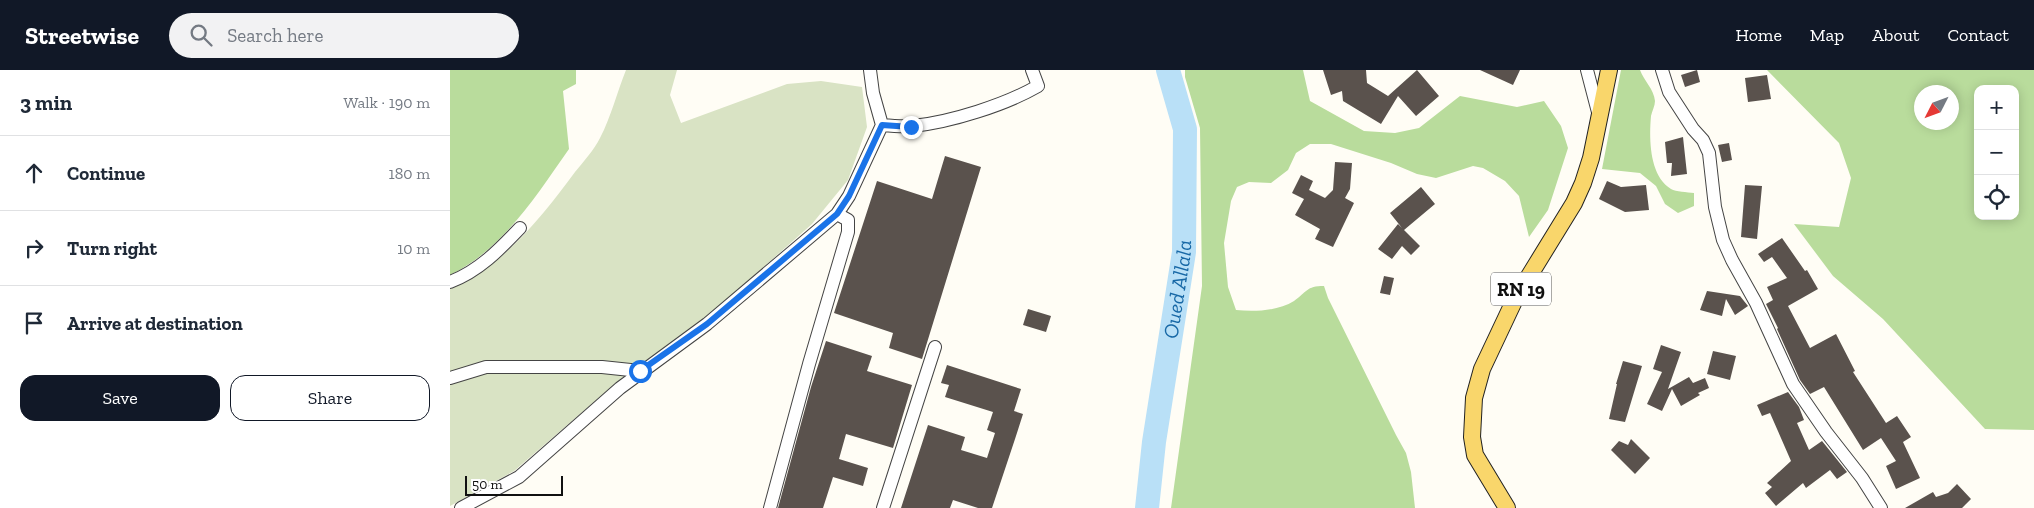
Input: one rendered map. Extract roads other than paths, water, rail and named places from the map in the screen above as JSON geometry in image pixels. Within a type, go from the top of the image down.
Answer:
[{"type":"main road","name":"RN 19","points":[[1507,508],[1475,455],[1472,437],[1474,398],[1482,369],[1515,299],[1574,203],[1580,190],[1591,158],[1609,70]]},
{"type":"street","points":[[461,508],[519,477],[640,371],[707,324],[837,214],[849,196],[882,125],[873,93],[870,70]]},
{"type":"street","points":[[882,125],[911,127],[951,119],[1007,100],[1038,86],[1032,70]]},
{"type":"street","points":[[1587,70],[1599,117]]},
{"type":"street","points":[[1662,70],[1669,92],[1709,153],[1715,207],[1723,240],[1756,303],[1793,384],[1826,432],[1862,478],[1881,508]]},
{"type":"street","points":[[770,508],[809,364],[850,225],[848,220],[837,214]]},
{"type":"street","points":[[450,282],[464,276],[490,258],[520,228]]},
{"type":"street","points":[[883,508],[935,347]]},
{"type":"street","points":[[450,378],[486,367],[602,366],[640,371]]},
{"type":"waterway","name":"Oued Allala","points":[[1147,508],[1154,442],[1184,252],[1185,129],[1168,70]]}]
